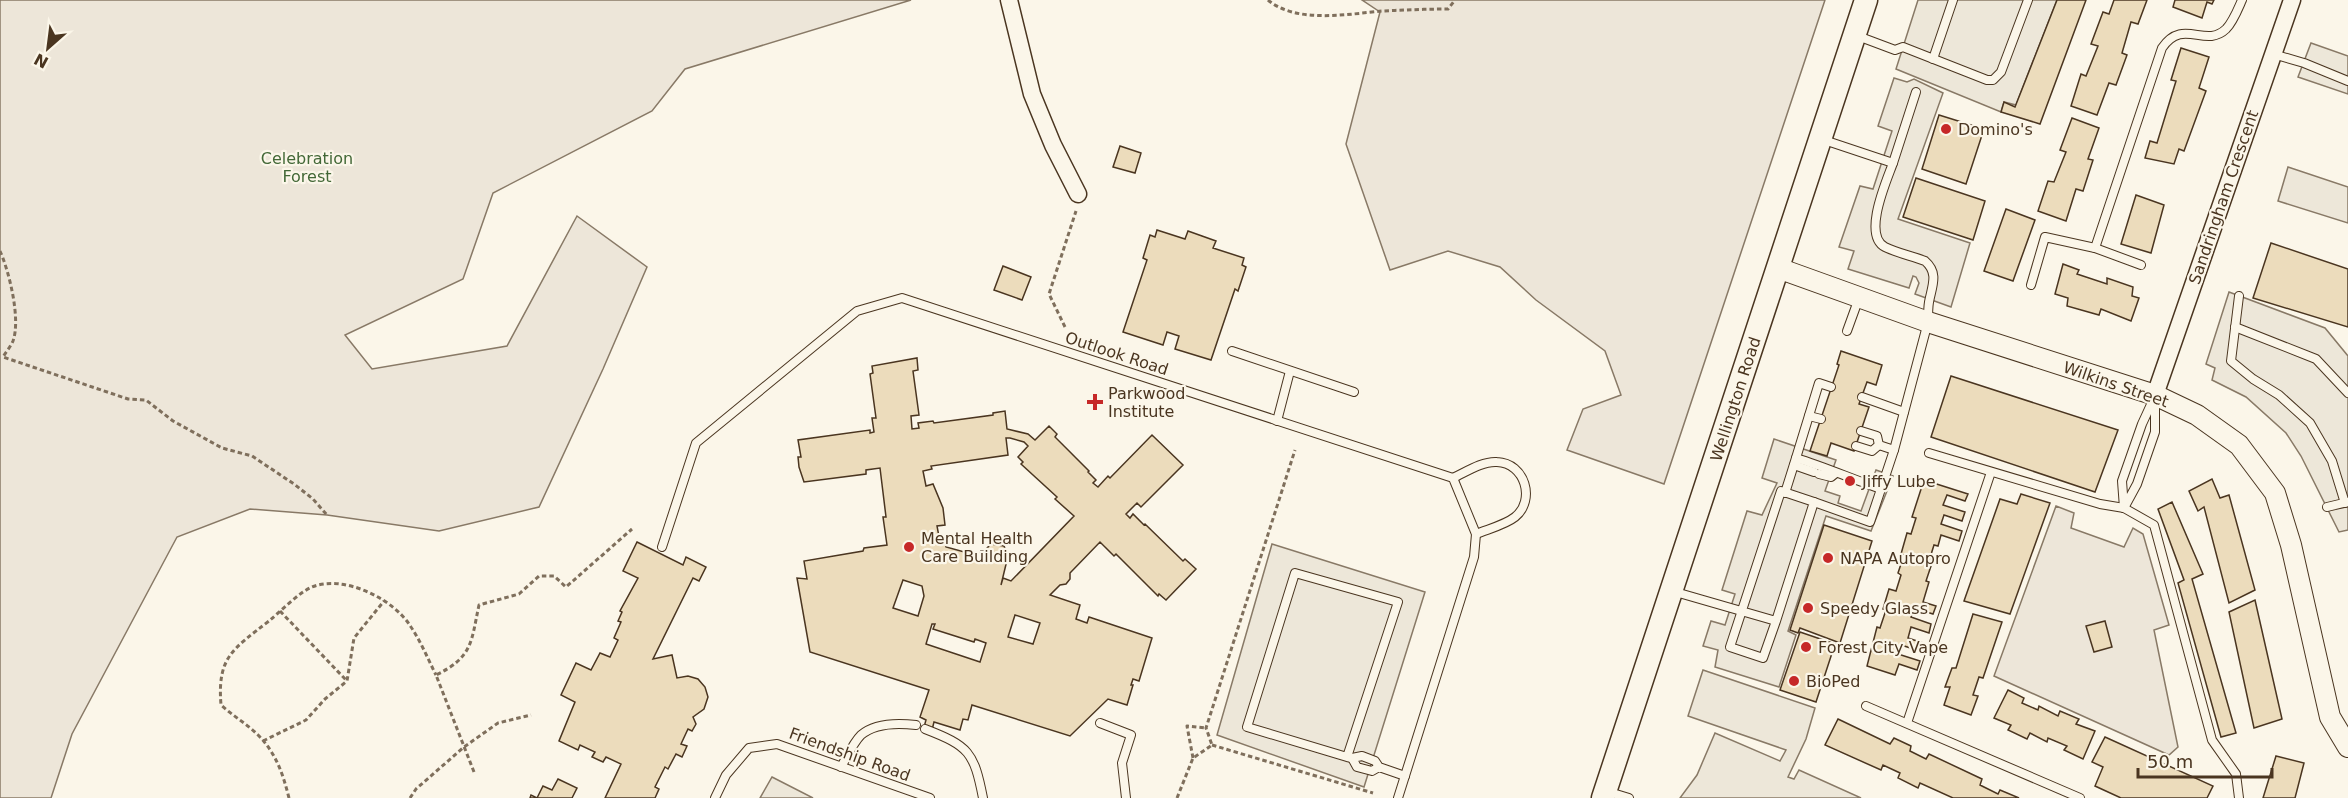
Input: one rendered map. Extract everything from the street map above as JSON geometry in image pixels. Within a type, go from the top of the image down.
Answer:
[{"type":"main road","name":"Wellington Road","points":[[1604,794],[1866,0]]},
{"type":"street","points":[[1009,0],[1032,93],[1077,202]]},
{"type":"street","name":"Sandringham Crescent","points":[[2155,395],[2292,0]]},
{"type":"street","name":"Wilkins Street","points":[[1778,268],[1928,322],[2155,395],[2197,415],[2239,445],[2275,493],[2291,545],[2330,717],[2348,747]]},
{"type":"lane","points":[[1933,59],[1953,0]]},
{"type":"lane","points":[[1855,35],[1895,50],[1903,47],[1987,80],[1997,78],[2028,0]]},
{"type":"lane","points":[[2095,248],[2162,48],[2172,36],[2179,33],[2208,36],[2223,32],[2242,0]]},
{"type":"lane","points":[[2273,54],[2304,63],[2348,81]]},
{"type":"lane","points":[[1814,502],[1763,658],[1730,647],[1781,491],[1785,493],[1814,502],[1870,522],[1894,450],[1928,322],[1929,303],[1935,278],[1930,264],[1884,247],[1877,236],[1877,210],[1916,92]]},
{"type":"lane","points":[[1821,139],[1893,163]]},
{"type":"lane","points":[[2031,285],[2045,237],[2095,248],[2141,265]]},
{"type":"lane","points":[[2239,296],[2231,361],[2253,379],[2279,395],[2310,423],[2332,461],[2347,502],[2327,507]]},
{"type":"lane","name":"Outlook Road","points":[[662,547],[696,443],[857,311],[902,298],[1453,478]]},
{"type":"lane","points":[[1847,331],[1860,298]]},
{"type":"lane","points":[[2235,327],[2316,358],[2348,393]]},
{"type":"lane","points":[[1232,351],[1354,392]]},
{"type":"lane","points":[[1278,421],[1290,371]]},
{"type":"lane","points":[[1785,493],[1819,383],[1831,387]]},
{"type":"lane","points":[[2124,508],[2122,481],[2155,395]]},
{"type":"lane","points":[[2124,508],[2137,484],[2155,432],[2155,395]]},
{"type":"lane","points":[[1862,397],[1904,412]]},
{"type":"lane","points":[[1809,416],[1821,419]]},
{"type":"lane","points":[[1805,430],[1816,433]]},
{"type":"lane","points":[[1861,431],[1877,436],[1879,445]]},
{"type":"lane","points":[[1879,445],[1894,450]]},
{"type":"lane","points":[[1856,446],[1872,451],[1879,445]]},
{"type":"lane","points":[[1929,453],[2100,504],[2124,508],[2154,525],[2212,740],[2236,774],[2239,798]]},
{"type":"lane","points":[[1398,798],[1474,556],[1476,534],[1453,478],[1478,466],[1496,461],[1511,465],[1520,473],[1526,487],[1526,499],[1521,512],[1512,519],[1476,534]]},
{"type":"lane","points":[[1795,461],[1830,468],[1836,473],[1881,489]]},
{"type":"lane","points":[[1795,461],[1817,473],[1831,477],[1836,473]]},
{"type":"lane","points":[[1907,723],[1990,472]]},
{"type":"lane","points":[[1349,758],[1398,602],[1295,573],[1247,727],[1349,758],[1362,756],[1376,761],[1379,767],[1405,776]]},
{"type":"lane","points":[[1672,591],[1776,621]]},
{"type":"lane","points":[[1866,706],[2079,798]]},
{"type":"lane","points":[[841,767],[862,735],[882,726],[902,723],[916,725]]},
{"type":"lane","points":[[1100,723],[1131,735],[1122,763],[1126,798]]},
{"type":"lane","points":[[925,729],[959,743],[970,753],[983,798]]},
{"type":"lane","name":"Friendship Road","points":[[715,798],[726,775],[748,748],[777,744],[841,767],[905,794],[930,798]]},
{"type":"lane","points":[[1604,794],[1629,798]]},
{"type":"path","points":[[1268,0],[1294,13],[1343,16],[1401,10],[1448,9],[1455,0]]},
{"type":"path","points":[[1065,327],[1049,294],[1077,202]]},
{"type":"path","points":[[0,251],[5,263],[15,322],[14,340],[3,357],[129,399],[146,400],[173,421],[222,448],[252,456],[294,484],[313,499],[327,515]]},
{"type":"path","points":[[1212,746],[1206,728],[1296,450]]},
{"type":"path","points":[[436,675],[451,668],[469,649],[479,605],[519,594],[539,576],[554,576],[566,586],[632,529]]},
{"type":"path","points":[[289,798],[284,776],[272,750],[221,705],[219,683],[226,658],[311,587],[332,582],[359,588],[384,601],[410,625],[436,675],[474,772]]},
{"type":"path","points":[[263,741],[306,720],[325,699],[347,681],[354,638],[384,601]]},
{"type":"path","points":[[280,611],[347,681]]},
{"type":"path","points":[[410,798],[416,789],[464,747],[498,723],[531,715]]},
{"type":"path","points":[[1177,798],[1193,758],[1187,726],[1206,728]]},
{"type":"path","points":[[1193,758],[1212,746],[1373,793]]},
{"type":"green space","name":"Celebration Forest","points":[[0,0],[911,0],[685,69],[652,111],[493,193],[463,279],[345,335],[372,369],[507,346],[577,216],[647,267],[539,507],[439,531],[327,515],[250,509],[177,537],[72,734],[51,798],[0,798]]},
{"type":"green space","points":[[1362,0],[1825,0],[1664,484],[1567,450],[1583,409],[1621,395],[1605,351],[1536,300],[1500,267],[1448,251],[1390,270],[1346,144],[1380,12]]},
{"type":"green space","points":[[2056,506],[2074,513],[2071,528],[2124,547],[2133,528],[2143,534],[2169,625],[2154,630],[2178,747],[2169,755],[1994,676]]},
{"type":"shaded area","points":[[1918,0],[2057,0],[2016,105],[2004,102],[2001,112],[1896,69]]},
{"type":"shaded area","points":[[2311,43],[2348,56],[2348,94],[2298,77]]},
{"type":"shaded area","points":[[1894,78],[1907,82],[1914,79],[1943,93],[1898,219],[1970,243],[1951,307],[1915,294],[1919,283],[1916,277],[1913,276],[1909,288],[1848,269],[1854,251],[1839,247],[1860,186],[1873,189],[1892,131],[1878,126]]},
{"type":"shaded area","points":[[2288,167],[2348,187],[2348,223],[2278,201]]},
{"type":"shaded area","points":[[2229,292],[2325,328],[2348,356],[2348,530],[2339,532],[2301,456],[2286,433],[2246,397],[2212,380],[2215,368],[2206,364]]},
{"type":"shaded area","points":[[1774,439],[1836,460],[1825,491],[1840,496],[1838,503],[1861,511],[1876,470],[1893,476],[1871,531],[1826,516],[1788,631],[1796,635],[1779,687],[1715,667],[1718,650],[1703,646],[1711,621],[1725,625],[1735,594],[1722,590],[1747,511],[1762,515],[1777,483],[1762,478]]},
{"type":"shaded area","points":[[1272,544],[1425,592],[1364,787],[1217,735]]},
{"type":"shaded area","points":[[1703,670],[1815,708],[1806,739],[1788,777],[1794,779],[1799,770],[1861,798],[1680,798],[1697,775],[1715,733],[1780,761],[1786,750],[1688,716]]},
{"type":"shaded area","points":[[772,777],[813,798],[760,798]]},
{"type":"building","points":[[2057,0],[2086,0],[2040,124],[2001,112],[2004,102],[2015,107]]},
{"type":"building","points":[[2114,0],[2147,0],[2138,24],[2131,22],[2122,53],[2127,55],[2116,85],[2109,83],[2097,115],[2071,106],[2081,74],[2086,76],[2098,46],[2091,44],[2103,12],[2109,14]]},
{"type":"building","points":[[2175,0],[2214,0],[2212,4],[2207,2],[2202,18],[2173,7]]},
{"type":"building","points":[[2181,48],[2209,57],[2199,88],[2206,91],[2184,151],[2179,149],[2174,164],[2145,158],[2150,141],[2157,143],[2176,81],[2171,80]]},
{"type":"building","points":[[1939,115],[1984,129],[1966,184],[1922,169]]},
{"type":"building","points":[[2072,118],[2099,128],[2088,159],[2093,160],[2083,191],[2076,189],[2066,221],[2038,211],[2048,181],[2054,182],[2066,152],[2060,150]]},
{"type":"building","points":[[1120,146],[1141,153],[1135,173],[1113,167]]},
{"type":"building","points":[[1916,178],[1985,201],[1973,240],[1903,217]]},
{"type":"building","points":[[2136,195],[2164,205],[2151,253],[2121,244]]},
{"type":"building","points":[[2006,209],[2035,220],[2013,281],[1984,271]]},
{"type":"building","points":[[1157,230],[1185,239],[1188,231],[1216,241],[1213,248],[1244,258],[1242,265],[1246,267],[1238,291],[1235,289],[1211,360],[1175,349],[1179,336],[1167,332],[1163,345],[1123,332],[1147,260],[1143,258],[1150,235],[1155,237]]},
{"type":"building","points":[[2271,243],[2348,269],[2348,327],[2253,298]]},
{"type":"building","points":[[2063,264],[2079,270],[2077,274],[2107,284],[2107,278],[2133,287],[2132,296],[2139,298],[2131,321],[2101,309],[2099,315],[2067,306],[2068,298],[2055,294]]},
{"type":"building","points":[[1003,266],[1031,277],[1022,300],[994,290]]},
{"type":"building","points":[[1841,351],[1882,365],[1876,385],[1867,382],[1859,404],[1869,407],[1854,451],[1831,443],[1827,456],[1810,451],[1839,365],[1837,364]]},
{"type":"building","name":"Mental Health Care Building","points":[[917,358],[918,370],[913,371],[919,415],[911,416],[912,429],[919,428],[918,423],[993,415],[993,413],[1005,411],[1007,429],[1028,434],[1035,440],[1049,426],[1057,434],[1055,437],[1089,471],[1096,480],[1093,483],[1098,487],[1108,476],[1110,478],[1152,435],[1183,465],[1141,507],[1137,503],[1126,514],[1130,518],[1133,514],[1183,561],[1185,559],[1196,569],[1166,600],[1159,594],[1158,596],[1116,554],[1114,556],[1100,542],[1070,573],[1070,579],[1066,584],[1060,585],[1050,595],[1080,605],[1076,619],[1087,623],[1089,617],[1152,638],[1139,681],[1133,679],[1127,705],[1108,699],[1070,736],[972,705],[968,720],[963,719],[960,730],[934,722],[932,730],[924,727],[926,720],[920,717],[929,690],[810,652],[797,578],[807,579],[804,561],[887,545],[883,517],[886,517],[880,468],[866,470],[866,474],[804,482],[799,467],[798,457],[801,457],[798,440],[870,430],[870,433],[874,432],[872,418],[876,418],[870,374],[873,373],[872,366]],"holes":[[[1006,438],[1024,442],[1028,446],[1018,457],[1023,462],[1021,464],[1074,516],[1011,581],[1003,578],[1001,585],[1008,556],[1004,546],[991,544],[981,551],[979,556],[946,547],[945,542],[940,542],[937,526],[945,525],[943,508],[933,484],[926,486],[923,471],[932,469],[931,466],[1008,455]],[[903,580],[922,586],[924,596],[918,616],[893,608]],[[1015,615],[1040,623],[1033,644],[1008,637]],[[932,624],[935,624],[933,629],[974,642],[975,639],[986,643],[980,662],[926,644]]]},
{"type":"building","points":[[1951,376],[2118,430],[2095,492],[1931,437]]},
{"type":"building","points":[[2212,479],[2220,498],[2229,495],[2255,590],[2229,603],[2204,507],[2198,511],[2189,491]]},
{"type":"building","points":[[1924,480],[1968,494],[1965,501],[1947,495],[1943,505],[1965,512],[1962,521],[1944,515],[1941,524],[1962,531],[1959,541],[1941,535],[1938,546],[1934,545],[1929,561],[1932,563],[1926,581],[1929,582],[1923,602],[1936,606],[1933,614],[1914,608],[1911,617],[1931,624],[1929,633],[1911,627],[1908,638],[1923,643],[1920,651],[1901,645],[1898,654],[1920,661],[1917,670],[1899,664],[1895,675],[1867,666],[1877,627],[1880,628],[1886,610],[1883,609],[1889,589],[1896,591],[1901,575],[1898,573],[1904,555],[1901,554],[1907,533],[1911,534],[1916,518],[1912,517]]},
{"type":"building","points":[[2021,494],[2050,503],[2010,614],[1964,601],[2000,499],[2017,504]]},
{"type":"building","points":[[2172,502],[2203,574],[2192,579],[2236,733],[2221,737],[2178,583],[2184,580],[2158,509]]},
{"type":"building","points":[[1824,525],[1872,541],[1840,643],[1800,628],[1798,633],[1790,630]]},
{"type":"building","points":[[637,542],[683,565],[686,557],[706,567],[699,581],[693,578],[653,659],[672,655],[677,678],[688,676],[698,679],[705,687],[708,697],[704,709],[693,717],[696,724],[692,731],[688,729],[681,744],[687,746],[682,757],[676,754],[668,769],[665,767],[655,787],[659,789],[655,798],[605,798],[621,764],[606,757],[603,762],[592,757],[595,752],[580,745],[578,750],[559,741],[575,702],[561,695],[576,663],[591,670],[600,653],[610,657],[618,640],[614,638],[621,622],[618,621],[622,612],[620,611],[638,578],[623,571]]},
{"type":"building","points":[[2255,600],[2282,719],[2254,728],[2229,612]]},
{"type":"building","points":[[1973,614],[2002,622],[1983,678],[1979,677],[1973,695],[1978,696],[1971,715],[1944,705],[1950,687],[1945,687],[1952,668],[1956,668]]},
{"type":"building","points":[[2105,621],[2112,647],[2094,652],[2086,626]]},
{"type":"building","points":[[1800,632],[1835,644],[1816,702],[1780,690]]},
{"type":"building","points":[[2008,690],[2024,698],[2022,703],[2038,710],[2039,706],[2058,716],[2060,711],[2079,719],[2076,724],[2095,731],[2083,759],[2064,750],[2067,746],[2048,738],[2047,742],[2030,733],[2027,739],[2008,730],[2011,725],[1994,718]]},
{"type":"building","points":[[1838,719],[1890,744],[1894,738],[1911,746],[1910,751],[1926,759],[1929,754],[1982,779],[1980,785],[1998,794],[2000,790],[2019,798],[1953,798],[1920,783],[1918,788],[1898,778],[1900,773],[1883,765],[1881,770],[1825,745]]},
{"type":"building","points":[[2105,737],[2213,786],[2207,798],[2121,798],[2095,786],[2103,767],[2092,762]]},
{"type":"building","points":[[2276,756],[2304,763],[2295,798],[2263,798]]},
{"type":"building","points":[[558,779],[577,788],[572,798],[537,798],[543,786],[552,790]]},
{"type":"place","name":"Domino's","points":[[1946,129]]},
{"type":"place","name":"Parkwood Institute","points":[[1095,402]]},
{"type":"place","name":"Jiffy Lube","points":[[1850,481]]},
{"type":"place","name":"Mental Health Care Building","points":[[909,547]]},
{"type":"place","name":"NAPA Autopro","points":[[1828,558]]},
{"type":"place","name":"Speedy Glass","points":[[1808,608]]},
{"type":"place","name":"Forest City Vape","points":[[1806,647]]},
{"type":"place","name":"BioPed","points":[[1794,681]]}]
